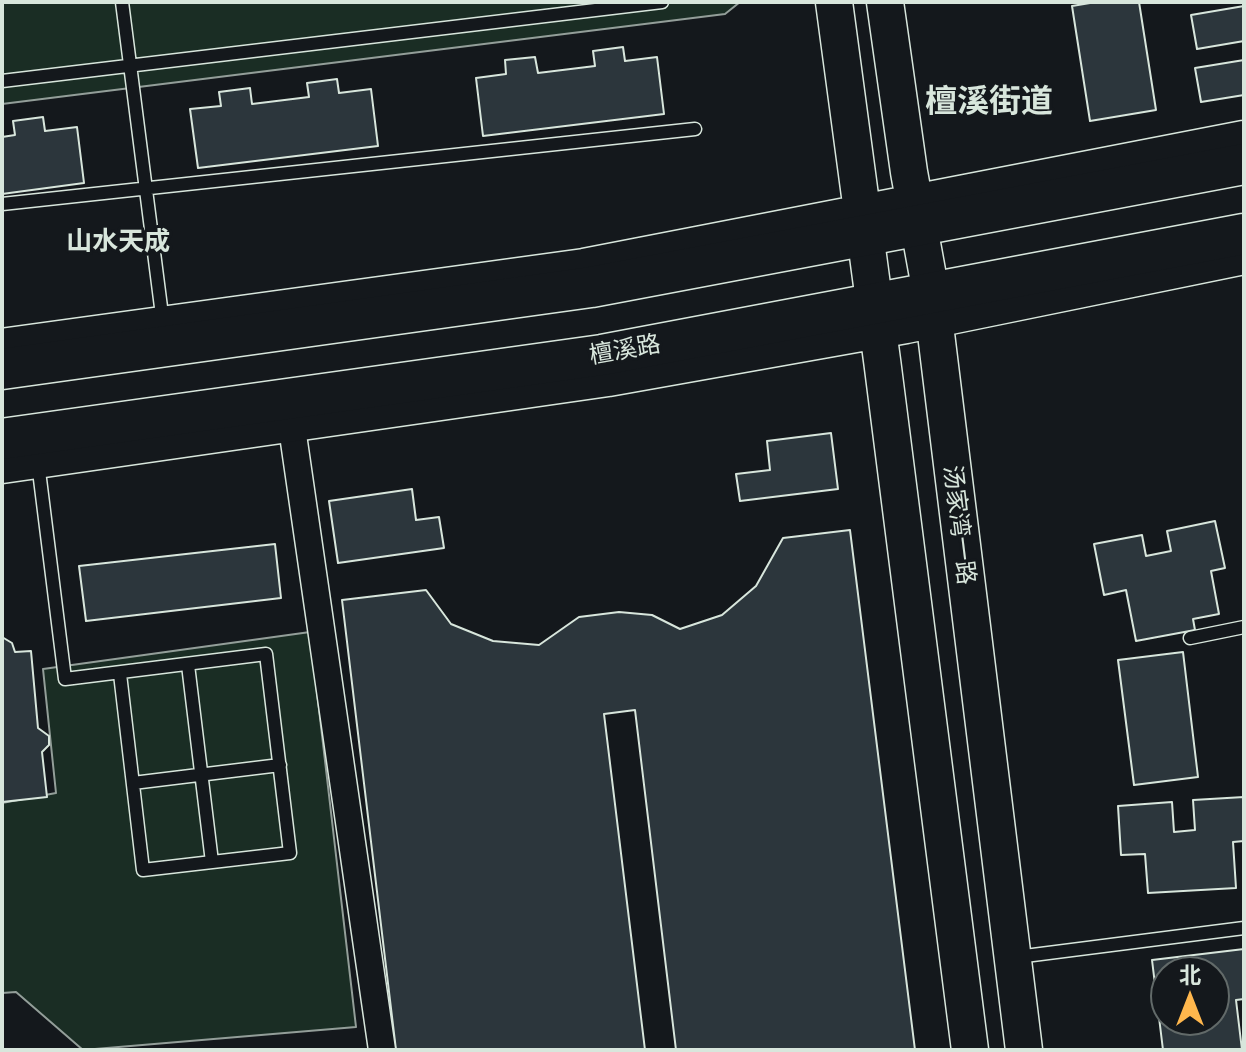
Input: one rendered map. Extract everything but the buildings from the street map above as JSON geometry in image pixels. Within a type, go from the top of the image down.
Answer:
[{"type":"main road","points":[[2,369],[164,335],[591,287],[918,214],[1244,164]]},
{"type":"main road","name":"檀溪路","points":[[2,439],[290,411],[602,355],[875,317],[1244,234]]},
{"type":"street","points":[[834,2],[970,1050]]},
{"type":"street","name":"汤家湾一路","points":[[885,2],[909,172],[933,306],[1024,1050]]},
{"type":"street","points":[[918,214],[1244,139]]},
{"type":"street","points":[[933,306],[1244,256]]},
{"type":"street","points":[[2,347],[164,335]]},
{"type":"street","points":[[2,465],[290,411],[382,1050]]},
{"type":"lane","points":[[122,2],[164,335]]},
{"type":"lane","points":[[2,81],[662,2]]},
{"type":"lane","points":[[2,204],[695,129]]},
{"type":"lane","points":[[38,460],[65,679],[266,654],[290,853],[143,870],[120,674]]},
{"type":"lane","points":[[1190,638],[1244,627]]},
{"type":"lane","points":[[188,665],[212,862]]},
{"type":"lane","points":[[133,783],[280,765]]},
{"type":"lane","points":[[1013,957],[1244,928]]},
{"type":"green space","points":[[2,2],[740,2],[725,14],[2,104]]},
{"type":"green space","points":[[310,632],[356,1027],[83,1050],[16,992],[2,993],[2,803],[56,793],[43,669]]},
{"type":"district","name":"檀溪街道","points":[[989,102]]},
{"type":"district","name":"山水天成","points":[[118,242]]}]
